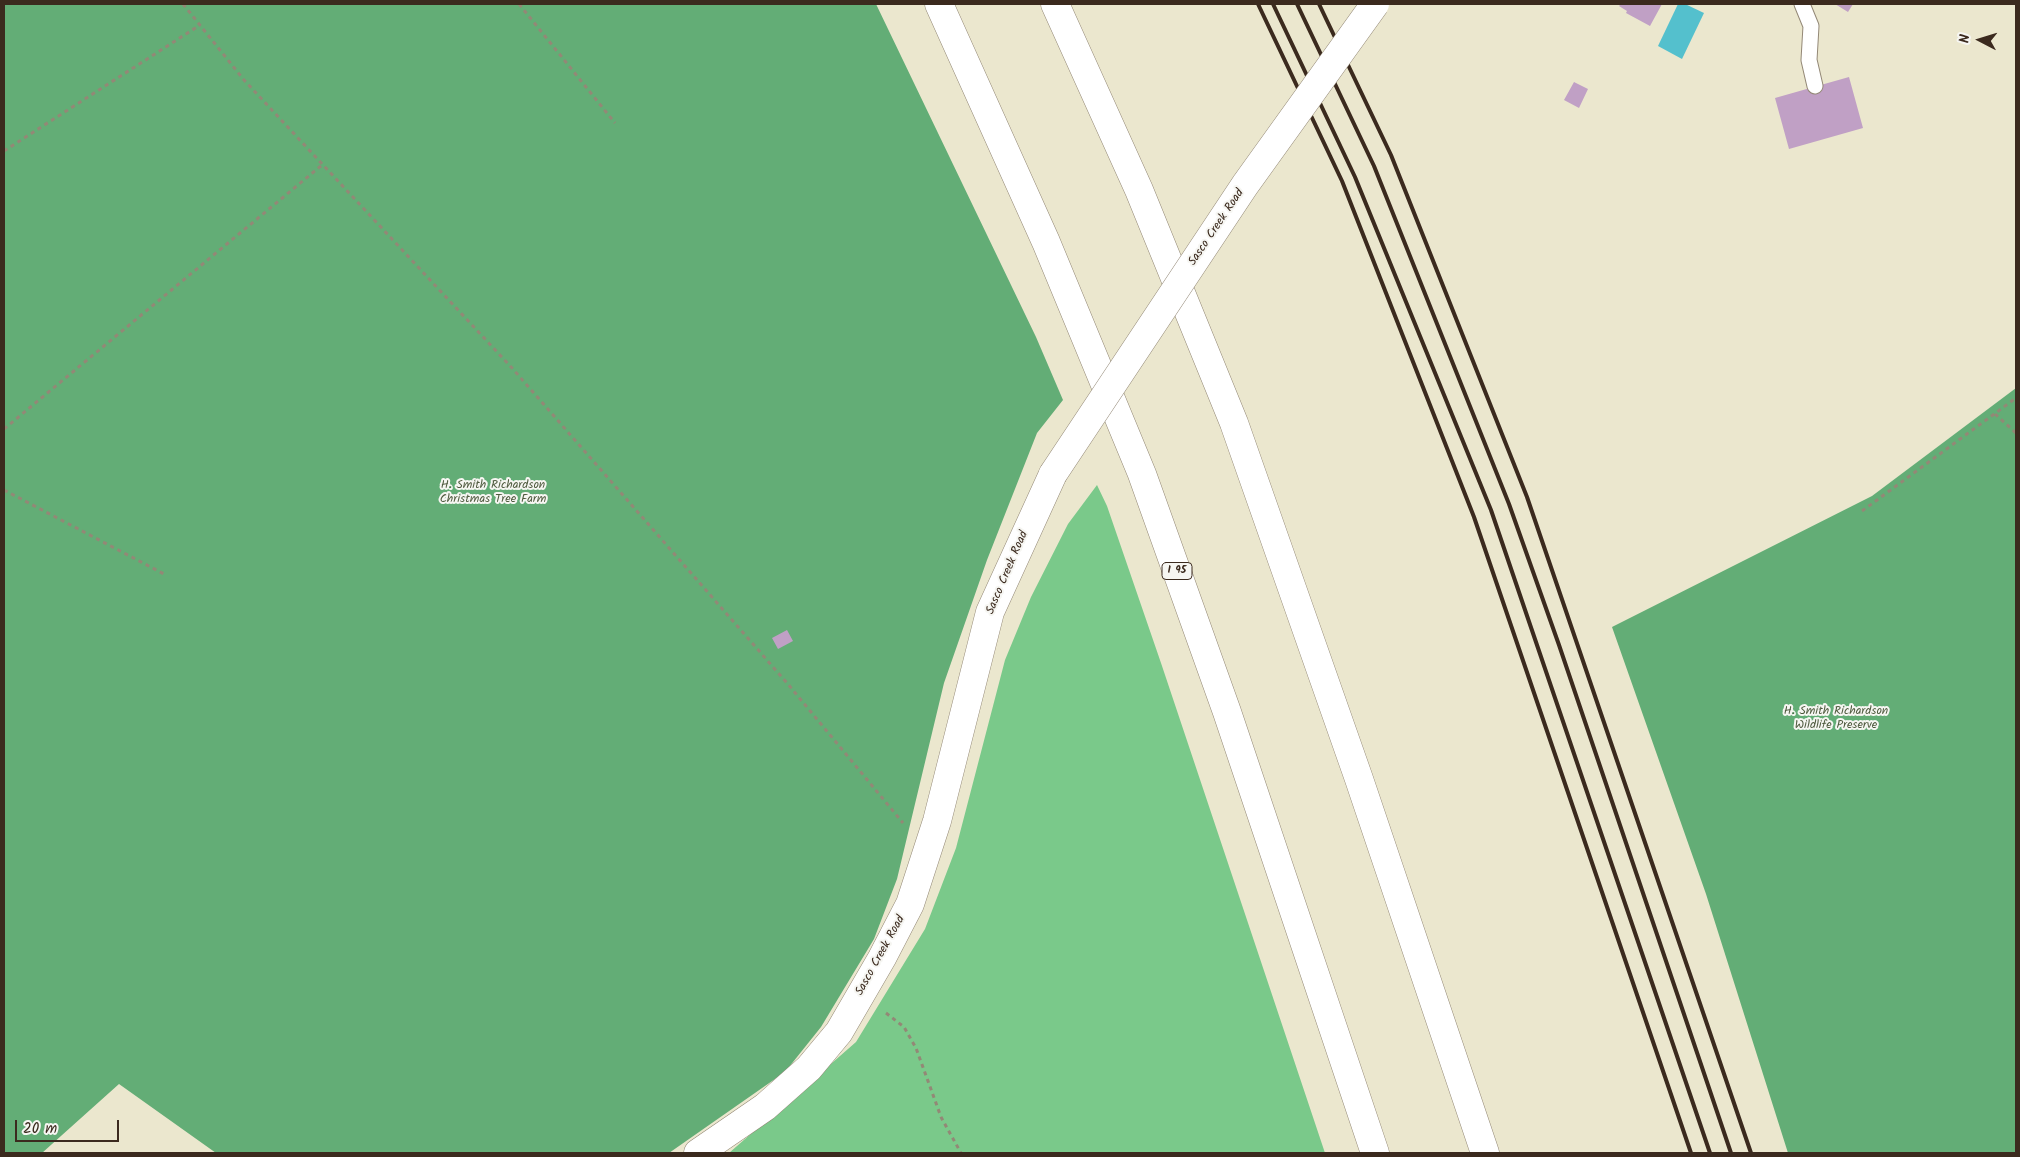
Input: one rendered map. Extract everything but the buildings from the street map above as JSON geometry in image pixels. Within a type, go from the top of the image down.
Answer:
[{"type":"main road","name":"I 95","points":[[939,4],[1046,242],[1142,474],[1230,722],[1375,1153]]},
{"type":"main road","points":[[1055,4],[1139,190],[1234,423],[1359,779],[1485,1153]]},
{"type":"main road","name":"Sasco Creek Road","points":[[698,1153],[765,1107],[809,1068],[839,1032],[910,904],[937,821],[990,612],[1053,474],[1245,184],[1375,4]]},
{"type":"lane","points":[[1802,4],[1811,26],[1809,60],[1815,86]]},
{"type":"path","points":[[183,4],[244,80],[512,368],[787,683],[927,853]]},
{"type":"path","points":[[519,4],[615,123]]},
{"type":"path","points":[[4,151],[200,25]]},
{"type":"path","points":[[4,429],[322,165]]},
{"type":"path","points":[[1862,512],[2016,398]]},
{"type":"path","points":[[1995,414],[2016,433]]},
{"type":"path","points":[[4,490],[164,574]]},
{"type":"path","points":[[859,997],[890,1015],[904,1027],[916,1048],[942,1117],[961,1153]]},
{"type":"green space","name":"H. Smith Richardson Christmas Tree Farm","points":[[4,4],[876,4],[1036,337],[1063,400],[1037,433],[987,560],[944,683],[897,879],[874,939],[821,1027],[785,1072],[669,1153],[216,1153],[119,1084],[42,1153],[4,1153]]},
{"type":"green space","name":"H. Smith Richardson Wildlife Preserve","points":[[2016,388],[2016,1153],[1788,1153],[1706,894],[1612,627],[1872,496]]},
{"type":"green space","points":[[1097,485],[1107,506],[1161,663],[1325,1153],[729,1153],[856,1042],[925,929],[956,848],[1005,660],[1031,597],[1068,524]]},
{"type":"water","points":[[1678,4],[1685,4],[1704,13],[1682,59],[1658,46]]},
{"type":"railway","points":[[1258,4],[1342,181],[1474,517],[1691,1153]]},
{"type":"railway","points":[[1273,4],[1355,177],[1491,510],[1710,1153]]},
{"type":"railway","points":[[1297,4],[1374,166],[1509,504],[1559,645],[1731,1153]]},
{"type":"railway","points":[[1319,4],[1391,155],[1527,497],[1751,1153]]}]
